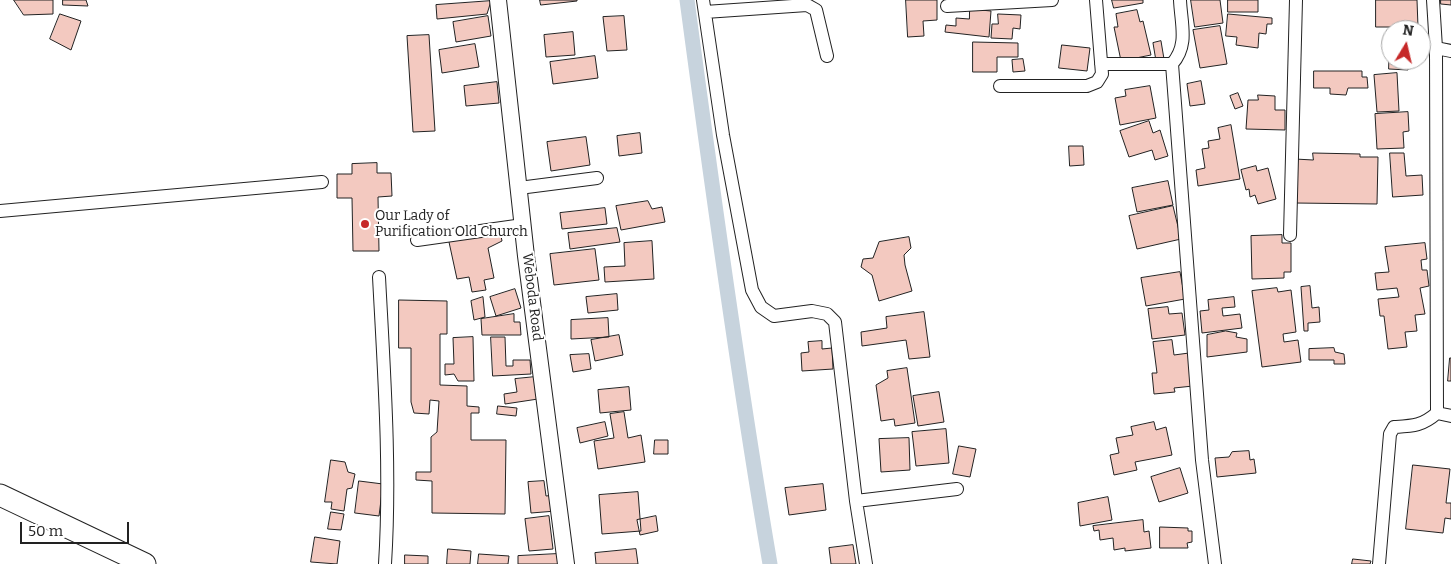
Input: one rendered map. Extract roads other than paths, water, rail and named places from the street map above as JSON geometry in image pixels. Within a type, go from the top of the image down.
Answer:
[{"type":"main road","points":[[0,495],[145,564]]},
{"type":"street","name":"Weboda Road","points":[[498,0],[523,225],[566,564]]},
{"type":"street","points":[[948,6],[1052,0]]},
{"type":"street","points":[[1000,86],[1087,86],[1097,82],[1102,74],[1102,64],[1096,0]]},
{"type":"street","points":[[1180,0],[1183,46],[1179,56],[1172,64],[1202,460],[1215,564]]},
{"type":"street","points":[[1290,235],[1296,0]]},
{"type":"street","points":[[1433,0],[1436,48],[1436,414]]},
{"type":"street","points":[[827,56],[816,10],[807,4],[704,6],[723,135],[752,290],[761,307],[774,316],[812,311],[827,314],[835,322],[856,501],[866,564]]},
{"type":"street","points":[[1436,48],[1451,51]]},
{"type":"street","points":[[1102,64],[1172,64]]},
{"type":"street","points":[[519,188],[597,178]]},
{"type":"street","points":[[0,212],[322,182]]},
{"type":"street","points":[[417,240],[523,225]]},
{"type":"street","points":[[379,277],[386,410],[387,529],[385,564]]},
{"type":"street","points":[[1379,564],[1390,434],[1394,427],[1419,425],[1436,414],[1451,416]]},
{"type":"street","points":[[856,501],[957,489]]},
{"type":"waterway","points":[[687,0],[726,282],[770,564]]},
{"type":"place","name":"Our Lady of Purification Old Church","points":[[365,224]]}]
